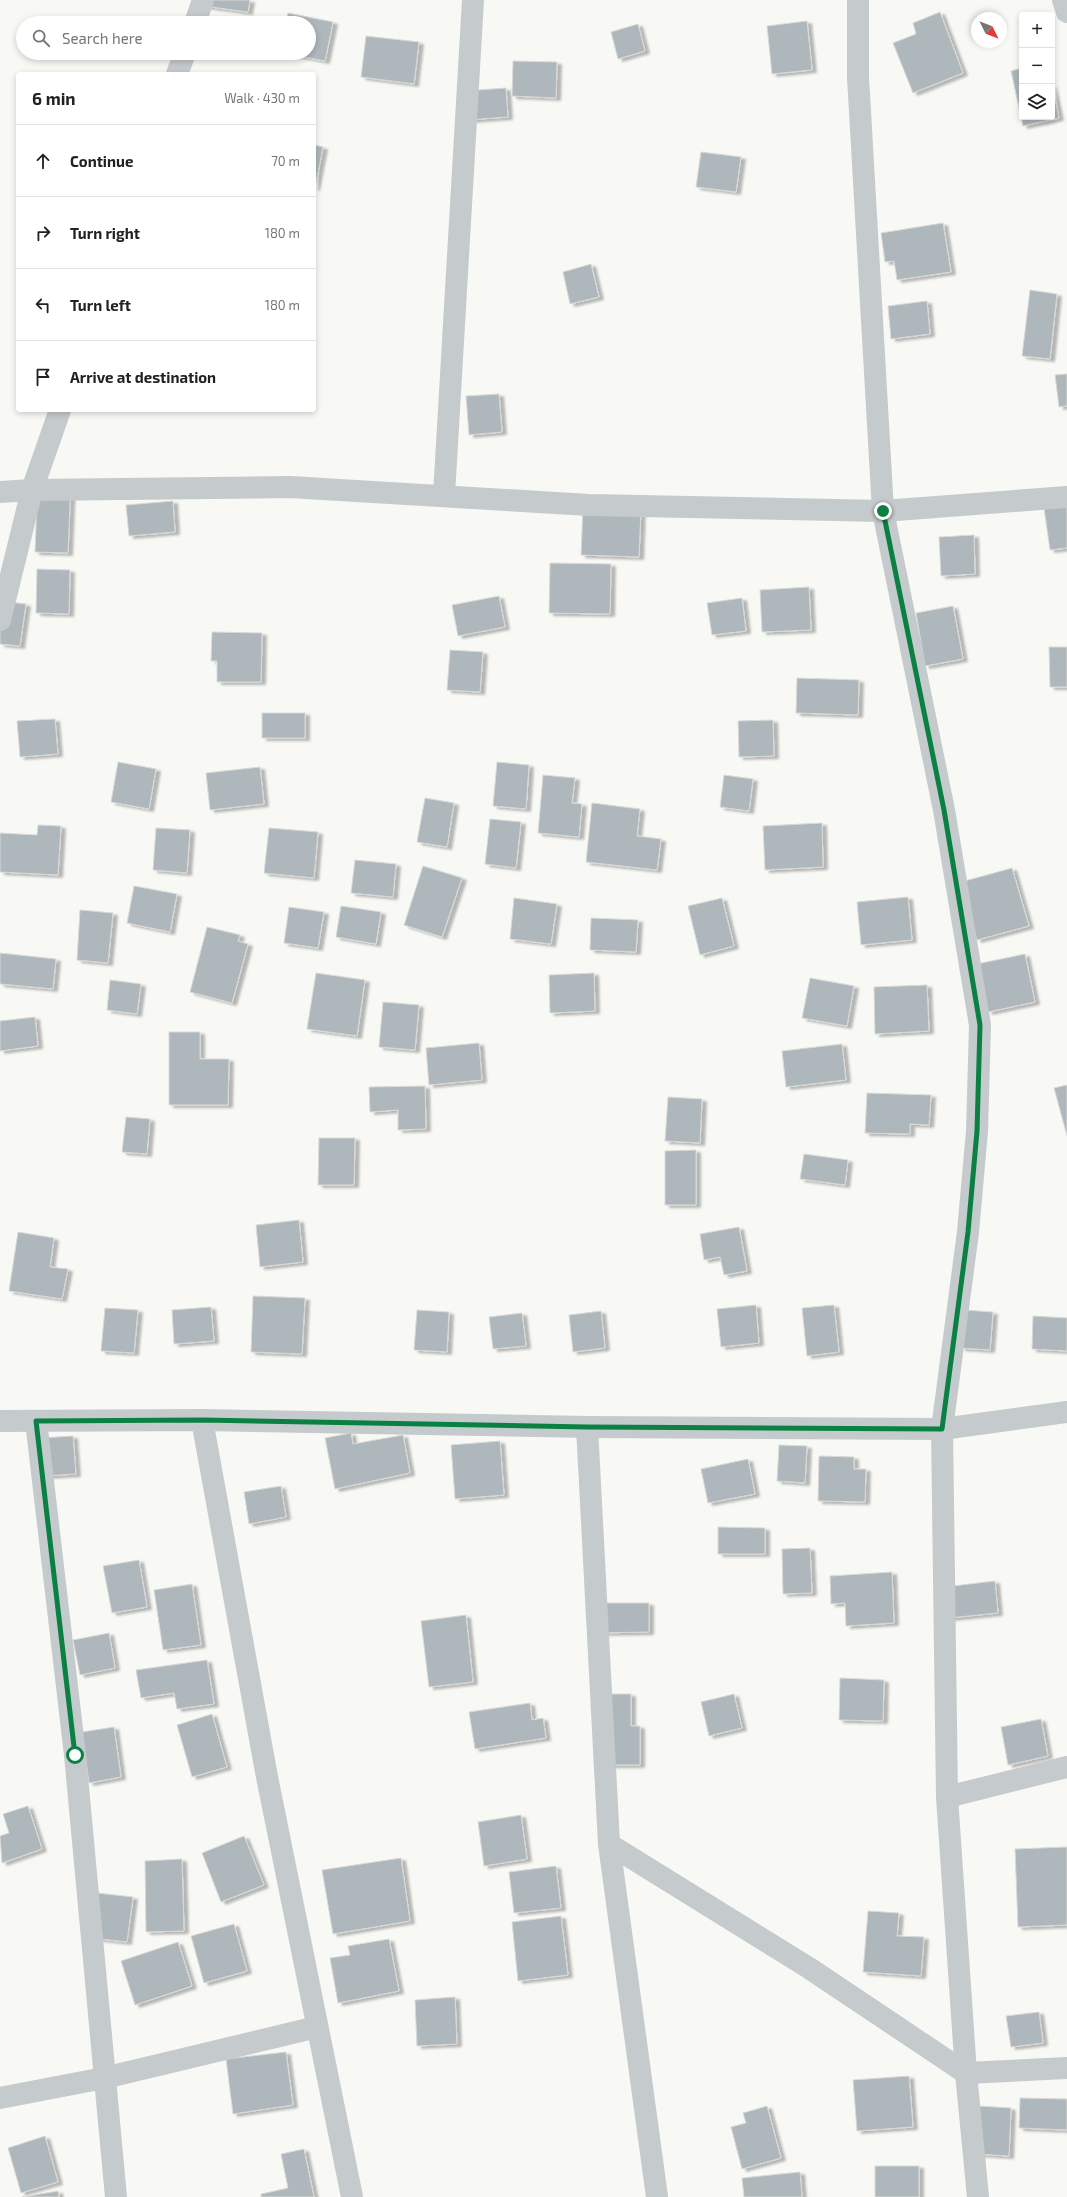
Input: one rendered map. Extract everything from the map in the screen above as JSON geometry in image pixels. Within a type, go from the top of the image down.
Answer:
[{"type":"street","points":[[197,16],[203,0]]},
{"type":"street","points":[[444,495],[473,0]]},
{"type":"street","points":[[858,0],[858,77],[883,511],[944,810],[980,1025],[977,1131],[969,1217],[942,1429],[947,1797],[966,2073],[978,2197]]},
{"type":"street","points":[[1063,0],[1067,12]]},
{"type":"street","points":[[178,72],[182,60]]},
{"type":"street","points":[[0,620],[32,490],[59,412]]},
{"type":"street","points":[[0,492],[32,490],[290,487],[444,495],[589,505],[883,511],[1067,496]]},
{"type":"street","points":[[0,1421],[202,1420],[587,1427],[942,1429],[1067,1412]]},
{"type":"street","points":[[202,1420],[267,1776],[352,2197]]},
{"type":"street","points":[[36,1421],[75,1755],[116,2197]]},
{"type":"street","points":[[587,1427],[609,1844],[657,2197]]},
{"type":"street","points":[[947,1797],[1067,1766]]},
{"type":"street","points":[[609,1844],[809,1968],[966,2073],[1067,2068]]},
{"type":"street","points":[[0,2098],[104,2078],[317,2027]]},
{"type":"building","points":[[197,0],[250,0],[248,12],[196,5]]},
{"type":"building","points":[[940,12],[963,73],[913,93],[893,43],[916,34],[913,23]]},
{"type":"building","points":[[288,13],[303,16],[287,16]]},
{"type":"building","points":[[316,19],[333,22],[325,61],[316,59]]},
{"type":"building","points":[[807,21],[812,70],[772,74],[767,26]]},
{"type":"building","points":[[638,24],[645,51],[618,59],[611,32]]},
{"type":"building","points":[[366,36],[419,42],[414,84],[361,77]]},
{"type":"building","points":[[513,61],[557,62],[556,98],[512,96]]},
{"type":"building","points":[[1019,69],[1019,108],[1011,71]]},
{"type":"building","points":[[506,88],[508,117],[467,120],[464,91]]},
{"type":"building","points":[[1055,99],[1059,118],[1055,119]]},
{"type":"building","points":[[1022,120],[1050,120],[1023,126]]},
{"type":"building","points":[[316,145],[323,147],[316,183]]},
{"type":"building","points":[[701,152],[741,157],[736,192],[696,187]]},
{"type":"building","points":[[943,223],[951,272],[897,280],[894,261],[885,262],[881,233]]},
{"type":"building","points":[[591,264],[599,297],[570,304],[563,272]]},
{"type":"building","points":[[1030,290],[1057,294],[1050,359],[1022,356]]},
{"type":"building","points":[[927,301],[930,334],[891,339],[888,306]]},
{"type":"building","points":[[1067,374],[1067,406],[1059,407],[1055,375]]},
{"type":"building","points":[[499,394],[502,432],[469,435],[466,396]]},
{"type":"building","points":[[38,480],[71,481],[68,553],[35,552]]},
{"type":"building","points":[[173,501],[175,532],[129,536],[126,505]]},
{"type":"building","points":[[1067,504],[1067,548],[1050,550],[1044,508]]},
{"type":"building","points":[[583,506],[641,508],[639,557],[581,555]]},
{"type":"building","points":[[974,535],[975,574],[941,576],[939,537]]},
{"type":"building","points":[[550,563],[611,564],[610,614],[549,613]]},
{"type":"building","points":[[37,569],[70,570],[69,614],[36,613]]},
{"type":"building","points":[[809,587],[811,630],[762,632],[760,590]]},
{"type":"building","points":[[499,596],[505,627],[458,636],[452,605]]},
{"type":"building","points":[[742,598],[746,631],[712,635],[707,603]]},
{"type":"building","points":[[0,601],[26,604],[20,646],[0,644]]},
{"type":"building","points":[[953,606],[963,659],[925,666],[916,613]]},
{"type":"building","points":[[212,632],[262,633],[261,682],[217,682],[217,661],[211,661]]},
{"type":"building","points":[[1049,647],[1067,647],[1067,687],[1050,687]]},
{"type":"building","points":[[450,650],[483,652],[480,692],[447,690]]},
{"type":"building","points":[[797,678],[859,680],[858,715],[796,713]]},
{"type":"building","points":[[262,713],[305,713],[305,738],[262,738]]},
{"type":"building","points":[[55,719],[58,754],[20,757],[17,721]]},
{"type":"building","points":[[773,720],[774,756],[739,757],[738,721]]},
{"type":"building","points":[[118,762],[156,769],[149,809],[111,802]]},
{"type":"building","points":[[497,762],[529,765],[526,809],[493,806]]},
{"type":"building","points":[[260,767],[264,804],[210,810],[206,773]]},
{"type":"building","points":[[543,775],[575,778],[572,803],[582,804],[579,837],[538,833]]},
{"type":"building","points":[[724,775],[753,779],[749,811],[720,807]]},
{"type":"building","points":[[425,798],[454,803],[447,847],[417,842]]},
{"type":"building","points":[[592,803],[640,809],[637,836],[661,839],[657,870],[586,862]]},
{"type":"building","points":[[490,819],[521,822],[516,868],[485,864]]},
{"type":"building","points":[[822,823],[823,867],[765,870],[763,826]]},
{"type":"building","points":[[38,825],[61,826],[58,875],[0,872],[0,833],[37,835]]},
{"type":"building","points":[[156,828],[190,830],[187,873],[153,870]]},
{"type":"building","points":[[269,828],[318,832],[314,878],[264,873]]},
{"type":"building","points":[[355,860],[396,864],[393,897],[351,893]]},
{"type":"building","points":[[423,866],[462,878],[442,937],[404,925]]},
{"type":"building","points":[[1012,868],[1029,926],[977,940],[961,882]]},
{"type":"building","points":[[134,886],[177,894],[170,932],[127,923]]},
{"type":"building","points":[[908,897],[912,940],[861,945],[857,902]]},
{"type":"building","points":[[514,898],[557,904],[551,944],[510,939]]},
{"type":"building","points":[[722,898],[734,946],[700,955],[688,906]]},
{"type":"building","points":[[341,906],[381,912],[376,944],[336,937]]},
{"type":"building","points":[[289,907],[324,912],[318,948],[284,943]]},
{"type":"building","points":[[80,910],[113,913],[108,963],[77,960]]},
{"type":"building","points":[[591,918],[638,920],[636,952],[590,950]]},
{"type":"building","points":[[207,927],[240,935],[238,941],[248,944],[232,1003],[190,992]]},
{"type":"building","points":[[0,953],[56,959],[53,989],[0,984]]},
{"type":"building","points":[[1025,954],[1035,1002],[988,1012],[977,964]]},
{"type":"building","points":[[316,973],[365,980],[357,1036],[307,1029]]},
{"type":"building","points":[[594,973],[595,1011],[550,1013],[549,975]]},
{"type":"building","points":[[810,978],[854,986],[847,1026],[802,1018]]},
{"type":"building","points":[[110,980],[141,984],[137,1014],[107,1010]]},
{"type":"building","points":[[927,985],[929,1031],[875,1034],[874,987]]},
{"type":"building","points":[[383,1002],[419,1005],[415,1050],[379,1047]]},
{"type":"building","points":[[35,1017],[38,1046],[0,1051],[0,1021]]},
{"type":"building","points":[[169,1032],[200,1032],[200,1059],[229,1059],[228,1105],[169,1105]]},
{"type":"building","points":[[479,1043],[482,1080],[429,1085],[426,1048]]},
{"type":"building","points":[[842,1044],[846,1080],[786,1087],[782,1051]]},
{"type":"building","points":[[1067,1085],[1067,1136],[1054,1088]]},
{"type":"building","points":[[425,1086],[426,1129],[398,1130],[398,1110],[370,1112],[369,1087]]},
{"type":"building","points":[[867,1093],[931,1095],[929,1125],[910,1124],[910,1134],[865,1133]]},
{"type":"building","points":[[668,1097],[702,1099],[700,1143],[665,1141]]},
{"type":"building","points":[[126,1117],[150,1119],[147,1154],[122,1152]]},
{"type":"building","points":[[319,1138],[355,1138],[354,1185],[318,1185]]},
{"type":"building","points":[[696,1150],[696,1205],[665,1205],[665,1151]]},
{"type":"building","points":[[804,1154],[848,1160],[845,1185],[800,1179]]},
{"type":"building","points":[[299,1220],[303,1262],[260,1267],[256,1225]]},
{"type":"building","points":[[739,1227],[747,1271],[724,1275],[720,1257],[704,1260],[700,1234]]},
{"type":"building","points":[[18,1232],[54,1238],[50,1267],[68,1269],[62,1299],[9,1291]]},
{"type":"building","points":[[253,1296],[305,1298],[302,1354],[251,1352]]},
{"type":"building","points":[[756,1305],[759,1343],[721,1347],[717,1309]]},
{"type":"building","points":[[834,1305],[839,1352],[807,1356],[802,1308]]},
{"type":"building","points":[[211,1307],[214,1341],[174,1344],[172,1310]]},
{"type":"building","points":[[105,1308],[138,1310],[134,1353],[101,1351]]},
{"type":"building","points":[[417,1310],[449,1312],[447,1352],[414,1350]]},
{"type":"building","points":[[964,1310],[993,1312],[990,1350],[961,1348]]},
{"type":"building","points":[[601,1311],[605,1348],[573,1352],[569,1315]]},
{"type":"building","points":[[522,1313],[526,1346],[493,1349],[489,1317]]},
{"type":"building","points":[[1033,1316],[1067,1318],[1067,1351],[1032,1349]]},
{"type":"building","points":[[351,1433],[353,1444],[403,1435],[410,1473],[335,1489],[325,1438]]},
{"type":"building","points":[[73,1436],[76,1474],[44,1476],[41,1438]]},
{"type":"building","points":[[500,1441],[504,1495],[455,1499],[451,1445]]},
{"type":"building","points":[[779,1445],[807,1446],[805,1483],[777,1481]]},
{"type":"building","points":[[819,1456],[854,1457],[854,1469],[866,1469],[865,1502],[818,1501]]},
{"type":"building","points":[[748,1459],[755,1494],[708,1503],[701,1469]]},
{"type":"building","points":[[281,1486],[286,1517],[249,1524],[244,1492]]},
{"type":"building","points":[[718,1527],[765,1528],[765,1554],[718,1554]]},
{"type":"building","points":[[810,1548],[812,1593],[783,1594],[782,1549]]},
{"type":"building","points":[[139,1560],[147,1607],[112,1613],[103,1566]]},
{"type":"building","points":[[892,1572],[894,1623],[846,1626],[845,1603],[831,1604],[830,1576]]},
{"type":"building","points":[[995,1581],[998,1613],[939,1619],[936,1588]]},
{"type":"building","points":[[192,1584],[201,1645],[163,1650],[154,1590]]},
{"type":"building","points":[[592,1603],[649,1603],[649,1632],[593,1633]]},
{"type":"building","points":[[466,1615],[473,1682],[429,1687],[421,1621]]},
{"type":"building","points":[[109,1633],[115,1668],[80,1675],[73,1640]]},
{"type":"building","points":[[207,1660],[214,1704],[177,1709],[174,1693],[141,1698],[136,1670]]},
{"type":"building","points":[[840,1678],[884,1680],[883,1721],[839,1720]]},
{"type":"building","points":[[607,1694],[631,1694],[631,1726],[640,1726],[640,1765],[607,1765]]},
{"type":"building","points":[[734,1694],[742,1728],[709,1736],[701,1702]]},
{"type":"building","points":[[530,1703],[532,1720],[543,1718],[546,1738],[475,1749],[469,1712]]},
{"type":"building","points":[[212,1714],[227,1767],[192,1777],[177,1725]]},
{"type":"building","points":[[1041,1719],[1048,1756],[1008,1765],[1001,1727]]},
{"type":"building","points":[[114,1727],[121,1777],[89,1783],[82,1732]]},
{"type":"building","points":[[28,1806],[42,1849],[2,1863],[0,1836],[9,1833],[3,1814]]},
{"type":"building","points":[[521,1815],[527,1859],[484,1866],[478,1822]]},
{"type":"building","points":[[244,1836],[264,1885],[221,1902],[202,1853]]},
{"type":"building","points":[[1067,1847],[1067,1925],[1018,1927],[1015,1849]]},
{"type":"building","points":[[401,1858],[410,1921],[333,1934],[322,1870]]},
{"type":"building","points":[[182,1859],[184,1931],[146,1932],[145,1861]]},
{"type":"building","points":[[556,1866],[561,1908],[514,1913],[509,1872]]},
{"type":"building","points":[[97,1893],[133,1897],[127,1942],[92,1938]]},
{"type":"building","points":[[868,1911],[899,1913],[897,1936],[924,1937],[921,1976],[863,1972]]},
{"type":"building","points":[[561,1916],[568,1975],[518,1981],[512,1922]]},
{"type":"building","points":[[234,1924],[247,1971],[204,1983],[191,1936]]},
{"type":"building","points":[[389,1939],[399,1991],[338,2003],[330,1958],[350,1955],[348,1946]]},
{"type":"building","points":[[178,1942],[192,1986],[135,2005],[121,1961]]},
{"type":"building","points":[[455,1997],[457,2044],[417,2046],[415,2000]]},
{"type":"building","points":[[1039,2012],[1043,2043],[1011,2047],[1006,2016]]},
{"type":"building","points":[[286,2052],[293,2105],[233,2114],[226,2059]]},
{"type":"building","points":[[909,2076],[913,2127],[857,2131],[853,2080]]},
{"type":"building","points":[[1020,2098],[1067,2099],[1067,2130],[1019,2128]]},
{"type":"building","points":[[767,2106],[781,2158],[742,2169],[731,2127],[746,2123],[743,2113]]},
{"type":"building","points":[[979,2106],[1011,2108],[1009,2156],[977,2154]]},
{"type":"building","points":[[45,2136],[58,2182],[21,2193],[8,2148]]},
{"type":"building","points":[[304,2149],[314,2197],[261,2197],[261,2194],[288,2188],[281,2154]]},
{"type":"building","points":[[875,2166],[919,2166],[919,2197],[875,2197]]},
{"type":"building","points":[[800,2172],[802,2197],[744,2197],[742,2178]]},
{"type":"building","points":[[58,2191],[59,2197],[22,2197]]},
{"type":"route","points":[[75,1755],[36,1421],[202,1420],[587,1427],[942,1429],[968,1232],[977,1131],[980,1025],[944,810],[883,511]]}]
